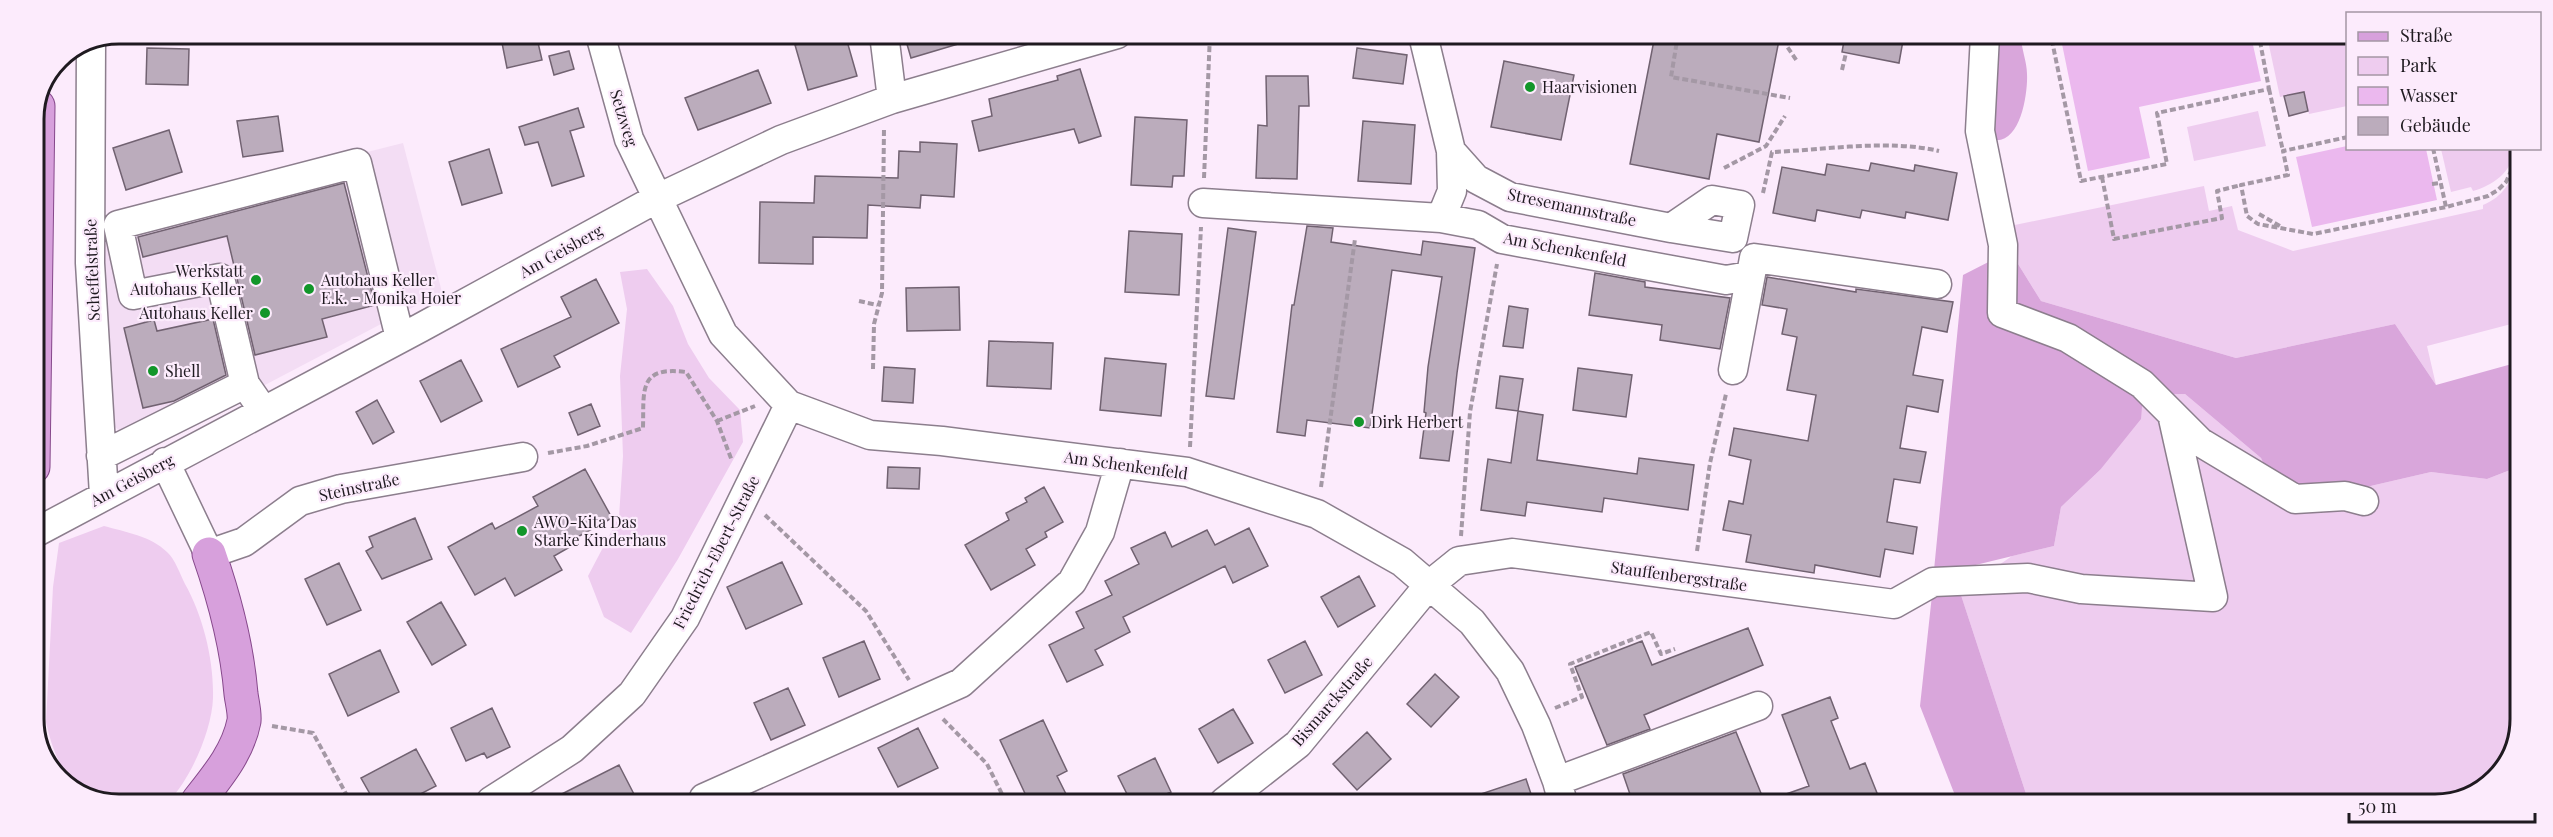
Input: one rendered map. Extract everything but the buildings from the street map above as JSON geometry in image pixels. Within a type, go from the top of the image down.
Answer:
[{"type":"main road","points":[[203,794],[227,764],[244,720],[239,668],[232,632],[225,599],[209,554]]},
{"type":"street","name":"Setzweg","points":[[603,44],[629,139],[656,199]]},
{"type":"street","points":[[885,44],[888,101]]},
{"type":"street","name":"Am Geisberg","points":[[44,528],[656,199],[781,140],[888,101],[1083,44]]},
{"type":"street","name":"Stresemannstraße","points":[[1425,44],[1451,151],[1452,191],[1441,218]]},
{"type":"street","points":[[1985,44],[1980,131],[2002,245],[2002,313],[2068,338],[2142,384],[2199,442],[2295,499],[2345,496],[2364,501]]},
{"type":"street","name":"Scheffelstraße","points":[[91,49],[90,263],[104,495]]},
{"type":"street","name":"Stresemannstraße","points":[[1451,151],[1476,179],[1510,197],[1733,238],[1738,278]]},
{"type":"street","points":[[263,410],[244,384],[220,278],[133,295],[118,225],[357,163],[400,338]]},
{"type":"street","name":"Am Schenkenfeld","points":[[656,199],[723,334],[785,400],[870,435],[942,441],[1187,472],[1317,514],[1401,562],[1472,622],[1510,671],[1536,725],[1560,792]]},
{"type":"street","name":"Am Schenkenfeld","points":[[1203,203],[1441,218],[1478,225],[1502,239],[1738,278]]},
{"type":"street","points":[[1733,370],[1738,278],[1754,258],[1936,284]]},
{"type":"street","points":[[101,456],[244,384]]},
{"type":"street","name":"Friedrich-Ebert-Straße","points":[[501,794],[572,749],[632,694],[685,618],[745,495],[785,400]]},
{"type":"street","name":"Stauffenbergstraße","points":[[1459,561],[1512,553],[1894,604],[1933,582],[2028,578],[2081,590],[2213,597],[2172,414]]},
{"type":"street","name":"Steinstraße","points":[[209,554],[244,542],[300,501],[341,489],[523,457]]},
{"type":"street","points":[[165,462],[209,554]]},
{"type":"street","points":[[714,794],[961,683],[1072,582],[1100,532],[1120,463]]},
{"type":"street","points":[[1428,586],[1459,561]]},
{"type":"street","name":"Bismarckstraße","points":[[1234,794],[1298,744],[1428,586]]},
{"type":"street","points":[[1560,792],[1758,706]]},
{"type":"path","points":[[1205,162],[1210,44]]},
{"type":"path","points":[[1676,44],[1671,77],[1790,98]]},
{"type":"path","points":[[1786,44],[1797,61]]},
{"type":"path","points":[[2053,44],[2081,181],[2167,164],[2157,113],[2270,89]]},
{"type":"path","points":[[2102,177],[2114,239],[2222,218],[2217,191],[2288,175],[2261,44]]},
{"type":"path","points":[[1842,70],[1846,53]]},
{"type":"path","points":[[873,369],[874,324],[877,305],[882,293],[888,101]]},
{"type":"path","points":[[1724,168],[1766,146],[1785,116]]},
{"type":"path","points":[[2283,151],[2346,137]]},
{"type":"path","points":[[1765,183],[1772,152],[1880,147],[1922,147],[1939,151]]},
{"type":"path","points":[[2433,150],[2446,207]]},
{"type":"path","points":[[2241,185],[2247,216],[2258,224],[2313,234],[2446,207],[2488,196],[2498,190],[2509,175]]},
{"type":"path","points":[[2432,184],[2441,183]]},
{"type":"path","points":[[2259,214],[2283,228]]},
{"type":"path","points":[[1317,514],[1354,240]]},
{"type":"path","points":[[1459,561],[1470,411],[1498,257]]},
{"type":"path","points":[[1190,443],[1196,361],[1198,258]]},
{"type":"path","points":[[859,301],[877,305]]},
{"type":"path","points":[[523,457],[587,446],[643,428],[644,387],[656,372],[666,369],[686,372],[717,421],[745,495],[866,612],[914,687]]},
{"type":"path","points":[[1698,544],[1707,480],[1725,398]]},
{"type":"path","points":[[717,421],[785,400]]},
{"type":"path","points":[[1561,706],[1582,697],[1570,664],[1651,632],[1661,654],[1675,649]]},
{"type":"path","points":[[244,720],[313,733],[346,794]]},
{"type":"path","points":[[954,730],[987,764],[1002,794]]},
{"type":"shaded area","points":[[1993,44],[2022,44],[2027,74],[2021,115],[2011,134],[2003,139],[1994,140]]},
{"type":"shaded area","points":[[403,143],[442,292],[141,450],[113,425],[94,221]]},
{"type":"shaded area","points":[[2010,251],[2041,301],[2236,358],[2395,324],[2436,385],[2509,365],[2510,470],[2487,479],[2431,472],[2349,491],[2275,489],[2261,458],[2185,394],[2143,395],[2141,419],[2100,470],[2061,507],[2054,546],[1955,570],[1934,570],[1963,275]]},
{"type":"shaded area","points":[[1960,592],[2026,794],[1954,794],[1920,706],[1932,595]]},
{"type":"green space","points":[[2269,44],[2346,44],[2346,106],[2309,114],[2304,92],[2280,97]]},
{"type":"green space","points":[[2258,111],[2266,146],[2194,161],[2187,127]]},
{"type":"green space","points":[[2441,150],[2509,150],[2509,165],[2495,181],[2473,191],[2471,187],[2451,192]]},
{"type":"green space","points":[[2509,182],[2509,325],[2427,346],[2436,385],[2395,324],[2236,358],[2041,301],[2010,251],[2005,227],[2204,186],[2209,211],[2232,206],[2238,230],[2293,251],[2483,209],[2483,205],[2497,197]]},
{"type":"green space","points":[[647,269],[673,306],[688,344],[709,378],[740,410],[743,442],[678,559],[631,633],[604,617],[588,576],[619,517],[623,456],[620,376],[627,309],[620,272]]},
{"type":"green space","points":[[2185,394],[2261,458],[2275,489],[2349,491],[2431,472],[2487,479],[2510,470],[2510,718],[2504,747],[2488,772],[2459,790],[2434,794],[2026,794],[1960,592],[2012,556],[2054,546],[2061,507],[2100,470],[2143,395]]},
{"type":"green space","points":[[104,526],[146,538],[170,555],[197,610],[212,669],[212,711],[199,753],[175,794],[118,794],[99,791],[77,781],[66,773],[58,759],[46,722],[53,587],[59,543]]},
{"type":"water","points":[[2062,44],[2253,44],[2261,81],[2139,107],[2150,158],[2088,171]]},
{"type":"water","points":[[2346,146],[2346,150],[2426,150],[2437,200],[2312,227],[2296,157]]},
{"type":"place","name":"Haarvisionen","points":[[1530,87]]},
{"type":"place","name":"Werkstatt Autohaus Keller","points":[[256,280]]},
{"type":"place","name":"Autohaus Keller E.k. - Monika Hoier","points":[[309,289]]},
{"type":"place","name":"Autohaus Keller","points":[[265,313]]},
{"type":"place","name":"Shell","points":[[153,371]]},
{"type":"place","name":"Dirk Herbert","points":[[1359,422]]},
{"type":"place","name":"AWO-Kita Das Starke Kinderhaus","points":[[522,531]]}]
